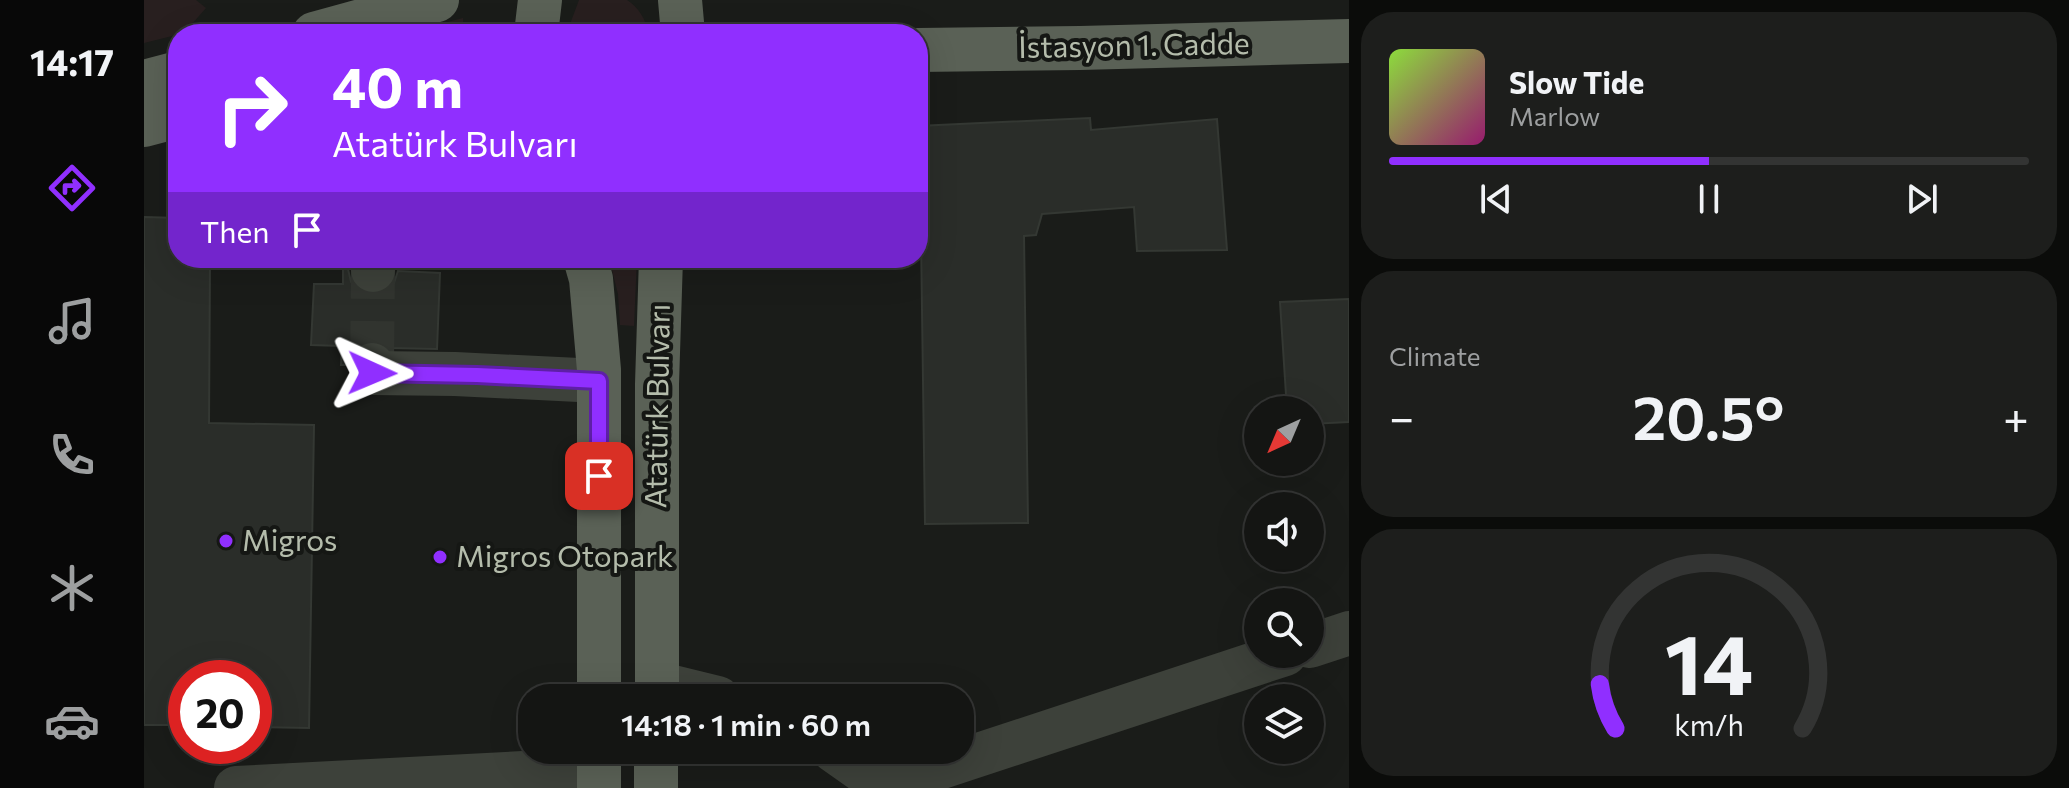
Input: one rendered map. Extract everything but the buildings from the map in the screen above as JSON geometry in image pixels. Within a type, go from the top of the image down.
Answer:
[{"type":"main road","points":[[350,24],[437,0]]},
{"type":"main road","points":[[537,24],[540,0]]},
{"type":"main road","points":[[680,0],[682,24]]},
{"type":"main road","name":"İstasyon 1. Cadde","points":[[928,50],[1349,41]]},
{"type":"main road","points":[[144,82],[168,76]]},
{"type":"main road","points":[[144,125],[168,119]]},
{"type":"main road","name":"Atatürk Bulvarı","points":[[588,268],[599,381],[599,684]]},
{"type":"main road","name":"Atatürk Bulvarı","points":[[657,684],[657,384],[661,268]]},
{"type":"main road","points":[[656,764],[656,788]]},
{"type":"street","points":[[372,365],[372,373],[599,381]]},
{"type":"street","points":[[1324,641],[1349,633]]},
{"type":"street","points":[[852,764],[884,787],[1244,668]]},
{"type":"street","points":[[236,788],[599,769]]},
{"type":"shaded area","points":[[144,0],[196,0],[206,8],[192,24],[168,24],[168,37],[144,43]]},
{"type":"shaded area","points":[[579,0],[627,0],[635,6],[646,24],[570,24]]},
{"type":"shaded area","points":[[463,18],[463,24],[439,24]]},
{"type":"shaded area","points":[[612,268],[637,268],[634,326],[620,325],[618,294]]},
{"type":"tunnel","points":[[372,365],[373,270]]},
{"type":"place","name":"Migros","points":[[226,541]]},
{"type":"place","name":"Migros Otopark","points":[[440,557]]},
{"type":"route","points":[[372,373],[599,381],[599,476]]}]
